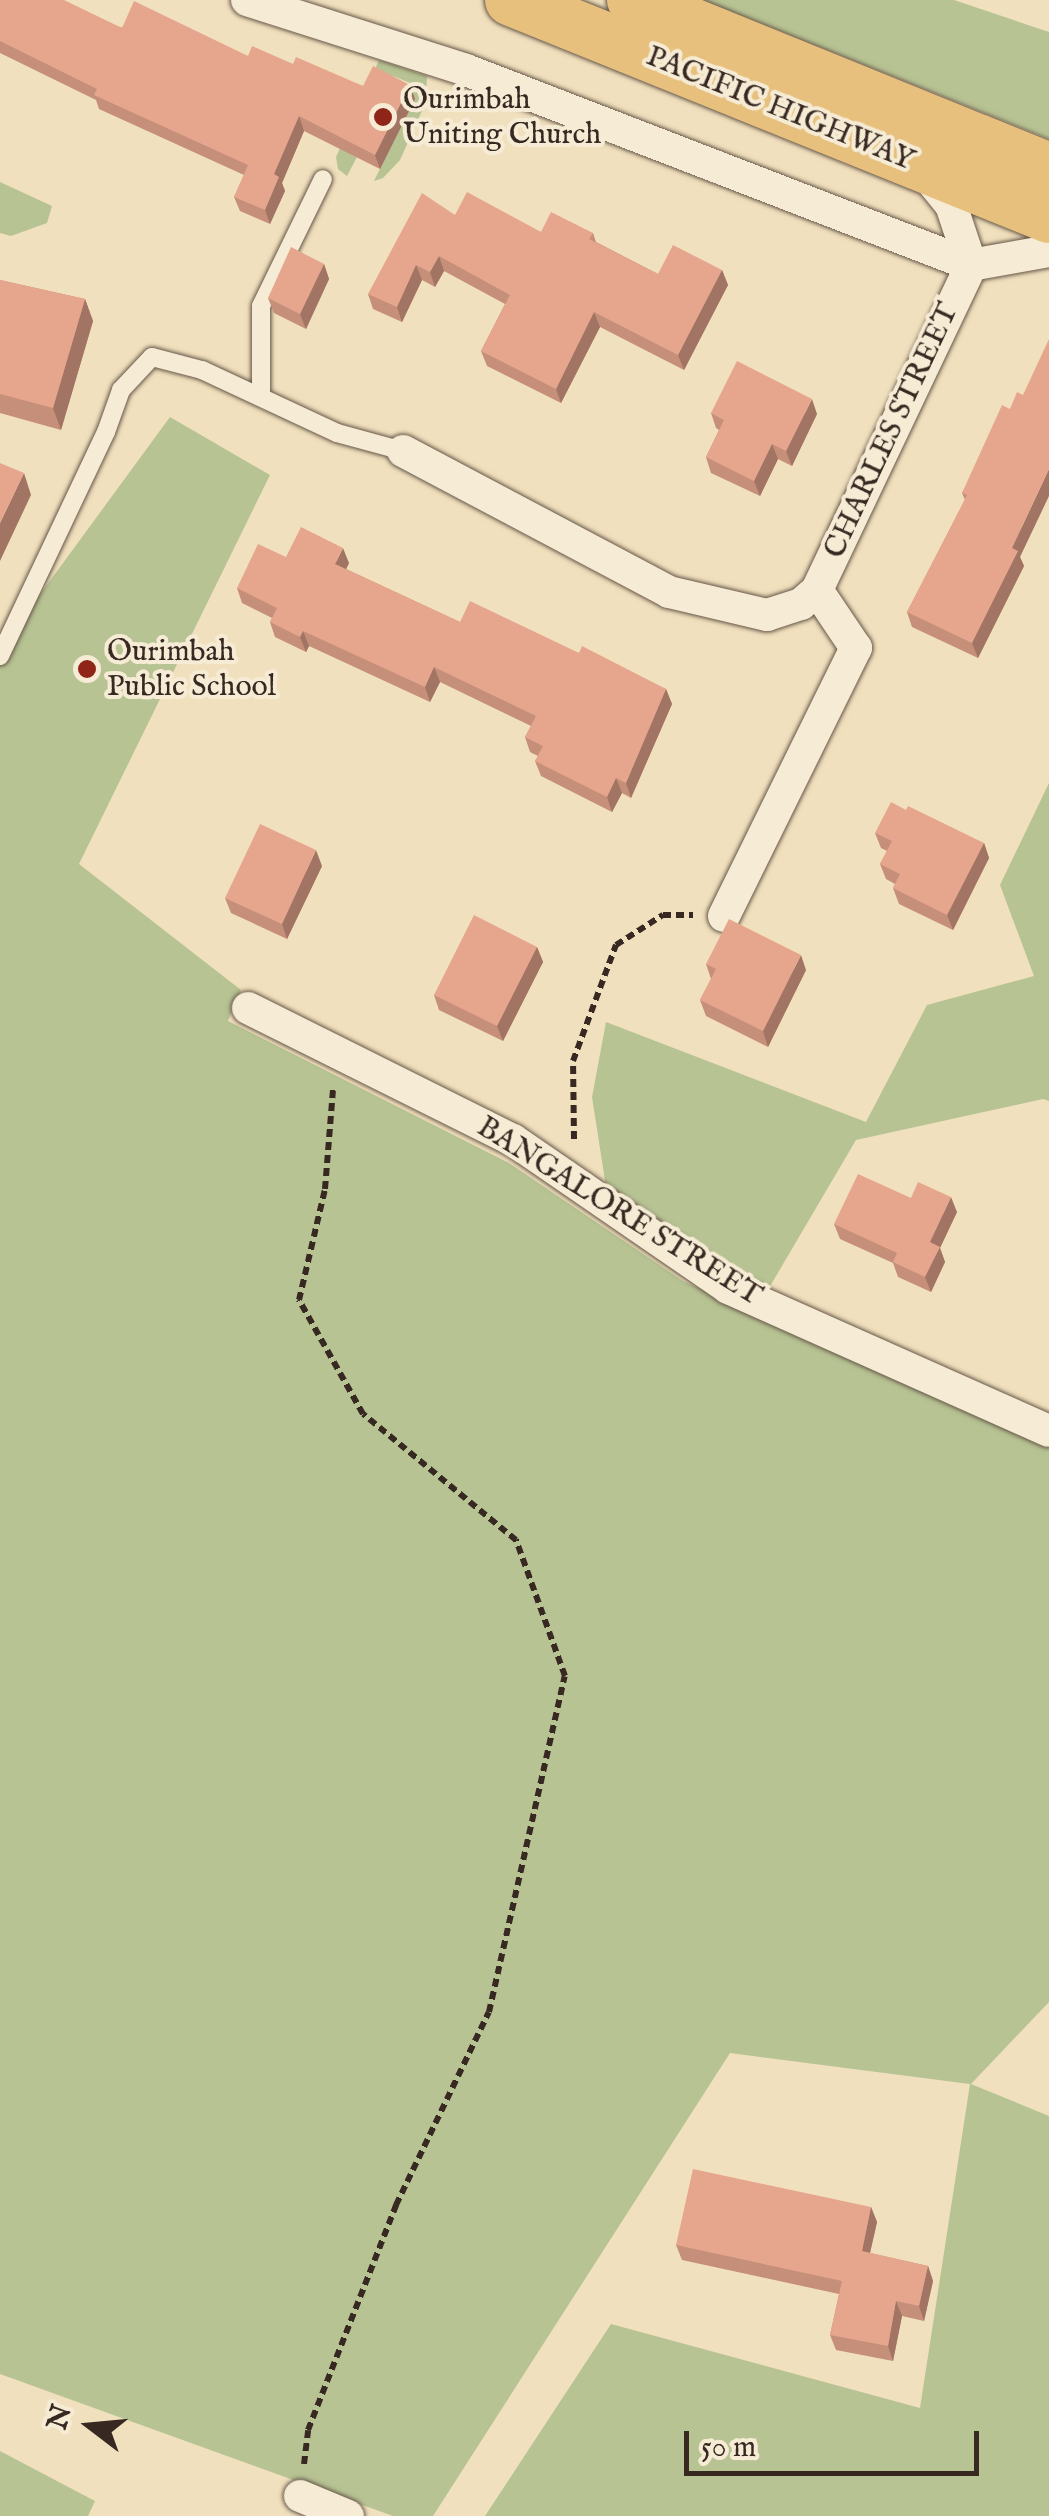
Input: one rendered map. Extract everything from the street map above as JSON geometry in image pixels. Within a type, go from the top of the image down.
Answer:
[{"type":"main road","name":"PACIFIC HIGHWAY","points":[[511,0],[1049,217]]},
{"type":"main road","name":"PACIFIC HIGHWAY","points":[[634,0],[1049,169]]},
{"type":"street","points":[[248,0],[466,70],[971,265],[1049,251]]},
{"type":"street","points":[[916,164],[950,205],[971,265]]},
{"type":"street","name":"CHARLES STREET","points":[[724,916],[856,648],[817,590],[971,265]]},
{"type":"street","points":[[403,452],[670,592],[767,616],[789,611],[817,590]]},
{"type":"street","name":"BANGALORE STREET","points":[[248,1008],[513,1140],[592,1190],[728,1288],[1049,1431]]},
{"type":"street","points":[[300,2496],[348,2516]]},
{"type":"lane","points":[[261,398],[261,306],[323,179]]},
{"type":"lane","points":[[0,656],[106,432],[120,390],[152,357],[202,370],[336,434],[403,452]]},
{"type":"path","points":[[592,1190],[574,1142],[573,1061],[616,946],[663,915],[724,916]]},
{"type":"path","points":[[300,2496],[308,2430],[396,2205],[489,2012],[565,1676],[516,1540],[362,1414],[299,1300],[326,1189],[331,1094],[348,1056]]},
{"type":"green space","points":[[703,0],[954,0],[1049,32],[1049,139]]},
{"type":"green space","points":[[379,60],[427,76],[426,102],[400,160],[383,178],[374,181],[414,99],[405,94],[410,83],[393,76],[344,150],[357,157],[347,176],[338,169],[336,157]]},
{"type":"green space","points":[[0,182],[52,206],[47,223],[11,236],[0,233]]},
{"type":"green space","points":[[170,417],[270,475],[79,864],[241,990],[228,1021],[509,1163],[683,1281],[1049,1446],[1049,2002],[971,2084],[1049,2116],[1049,2516],[485,2516],[611,2324],[920,2408],[970,2084],[730,2053],[433,2516],[393,2516],[0,2374],[0,649]]},
{"type":"green space","points":[[1049,783],[1049,1101],[1043,1099],[856,1140],[769,1288],[606,1187],[592,1097],[606,1022],[866,1122],[927,1005],[1034,976],[1000,885]]},
{"type":"green space","points":[[0,2451],[95,2501],[88,2516],[0,2516]]},
{"type":"building","points":[[0,0],[64,0],[122,28],[134,1],[248,56],[252,46],[293,64],[296,57],[363,86],[373,66],[410,85],[375,155],[299,116],[274,174],[279,177],[265,210],[234,197],[248,165],[94,95],[97,89],[0,41]]},
{"type":"building","points":[[467,192],[541,232],[551,212],[593,233],[589,239],[658,274],[673,245],[722,270],[678,355],[594,312],[556,389],[481,351],[510,295],[439,256],[430,272],[416,265],[397,307],[368,294],[422,193],[455,215]]},
{"type":"building","points":[[291,247],[324,264],[300,314],[268,298]]},
{"type":"building","points":[[0,280],[85,299],[53,408],[0,394]]},
{"type":"building","points":[[1049,339],[1049,469],[1012,548],[1018,551],[972,643],[907,612],[967,495],[962,493],[1002,405],[1010,409],[1017,392],[1023,395]]},
{"type":"building","points":[[737,361],[812,399],[786,451],[772,444],[754,481],[706,457],[724,420],[711,413]]},
{"type":"building","points":[[0,463],[24,473],[0,523]]},
{"type":"building","points":[[301,527],[343,548],[335,564],[460,622],[470,601],[579,653],[582,646],[666,689],[626,783],[616,778],[607,797],[535,761],[543,746],[525,737],[536,716],[434,667],[425,687],[303,631],[300,637],[270,622],[277,608],[237,588],[258,544],[286,557]]},
{"type":"building","points":[[891,802],[906,810],[908,806],[984,843],[947,915],[893,888],[900,874],[880,864],[892,841],[875,833]]},
{"type":"building","points":[[260,824],[316,850],[282,924],[225,898]]},
{"type":"building","points":[[474,915],[537,947],[497,1026],[434,995]]},
{"type":"building","points":[[729,919],[801,955],[763,1031],[700,1000],[716,969],[706,964]]},
{"type":"building","points":[[858,1174],[911,1198],[918,1182],[951,1197],[930,1242],[940,1247],[925,1277],[893,1262],[897,1253],[834,1224]]},
{"type":"building","points":[[693,2169],[871,2207],[862,2251],[928,2266],[919,2306],[896,2301],[888,2346],[830,2335],[842,2281],[676,2245]]},
{"type":"place","name":"Ourimbah Uniting Church","points":[[383,117]]},
{"type":"place","name":"Ourimbah Public School","points":[[87,669]]}]
